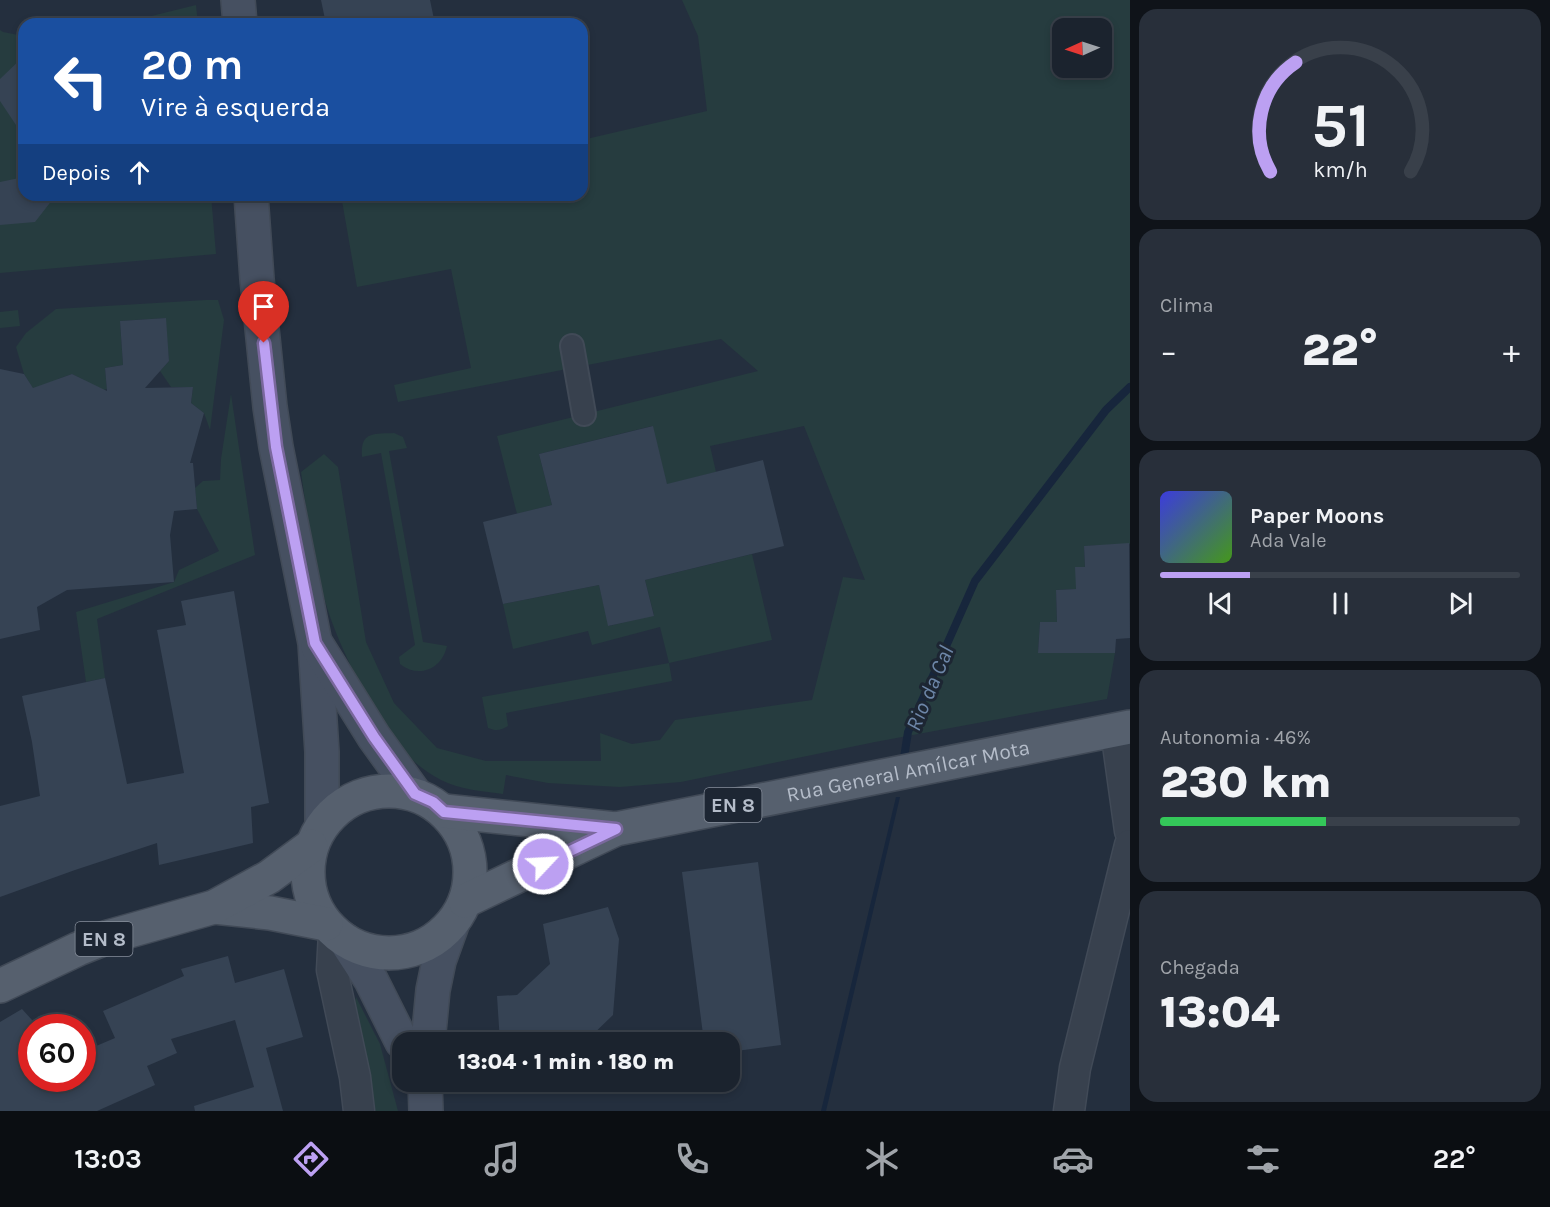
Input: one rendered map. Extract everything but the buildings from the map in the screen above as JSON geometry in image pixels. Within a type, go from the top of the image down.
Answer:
[{"type":"main road","points":[[238,0],[240,18]]},
{"type":"main road","points":[[251,201],[257,279],[272,417],[315,643],[322,752],[317,835],[307,866],[308,887],[315,906],[371,980],[397,1032]]},
{"type":"main road","points":[[315,643],[374,737],[415,794]]},
{"type":"main road","name":"Rua General Amílcar Mota","points":[[616,829],[1123,729]]},
{"type":"main road","points":[[214,907],[269,877],[317,835],[341,805],[364,793],[390,789],[415,794],[433,802],[461,834],[468,856],[470,879],[439,961],[433,990],[429,1032]]},
{"type":"main road","points":[[444,812],[616,829]]},
{"type":"main road","points":[[214,907],[270,913],[335,932],[366,950],[390,953],[414,950],[436,939],[459,911],[616,829]]},
{"type":"main road","name":"EN 8","points":[[0,986],[78,949],[214,907]]},
{"type":"street","points":[[572,346],[584,414]]},
{"type":"street","points":[[1123,729],[1130,831]]},
{"type":"street","points":[[1069,1111],[1075,1068],[1130,845]]},
{"type":"street","points":[[335,932],[332,970],[355,1077],[359,1111]]},
{"type":"green space","points":[[682,0],[1130,0],[1130,544],[1084,546],[1085,567],[1076,567],[1076,589],[1056,590],[1057,622],[1040,622],[1038,652],[1115,653],[1107,699],[875,742],[681,782],[620,787],[548,783],[506,775],[503,794],[472,790],[441,780],[402,750],[382,724],[365,696],[336,632],[325,601],[308,521],[301,472],[324,454],[338,467],[366,642],[394,703],[437,748],[486,761],[601,761],[600,733],[632,744],[660,740],[675,720],[812,700],[843,577],[865,580],[804,426],[710,446],[716,472],[667,485],[652,426],[539,454],[552,505],[517,514],[497,436],[758,371],[721,339],[398,402],[394,385],[471,368],[451,269],[357,287],[342,201],[588,201],[588,139],[707,111],[698,36]]},
{"type":"green space","points":[[196,5],[197,18],[143,18]]},
{"type":"green space","points":[[0,30],[18,35],[18,201],[212,201],[216,254],[0,273]]},
{"type":"green space","points":[[218,300],[224,320],[210,430],[204,413],[191,403],[193,387],[171,387],[160,371],[169,361],[165,318],[120,321],[123,365],[105,368],[107,389],[92,393],[84,380],[72,374],[58,379],[44,406],[24,374],[16,347],[26,333],[56,309]]},
{"type":"green space","points":[[18,310],[20,326],[0,328],[0,312]]},
{"type":"green space","points":[[231,394],[255,555],[97,619],[105,678],[86,682],[76,612],[174,582],[179,570],[219,551],[197,509],[195,488],[203,481],[220,480]]},
{"type":"green space","points":[[394,433],[403,437],[407,448],[389,451],[423,642],[447,646],[435,666],[422,671],[415,671],[400,664],[399,657],[415,645],[381,453],[362,457],[363,442],[366,438],[375,434]]},
{"type":"green space","points":[[752,554],[772,640],[669,663],[660,627],[592,645],[588,631],[513,649],[503,604],[599,585],[609,626],[654,615],[645,580]]},
{"type":"green space","points":[[669,663],[672,681],[506,713],[508,726],[498,730],[488,728],[482,697]]},
{"type":"green space","points":[[356,997],[380,1044],[398,1111],[368,1111],[352,1013]]},
{"type":"water","points":[[896,797],[900,797],[826,1111],[821,1111]]},
{"type":"waterway","name":"Rio da Cal","points":[[903,764],[908,732],[975,581],[1106,410],[1130,387]]},
{"type":"route","points":[[264,343],[276,447],[315,643],[374,737],[415,794],[433,802],[444,812],[616,829],[543,864]]}]
